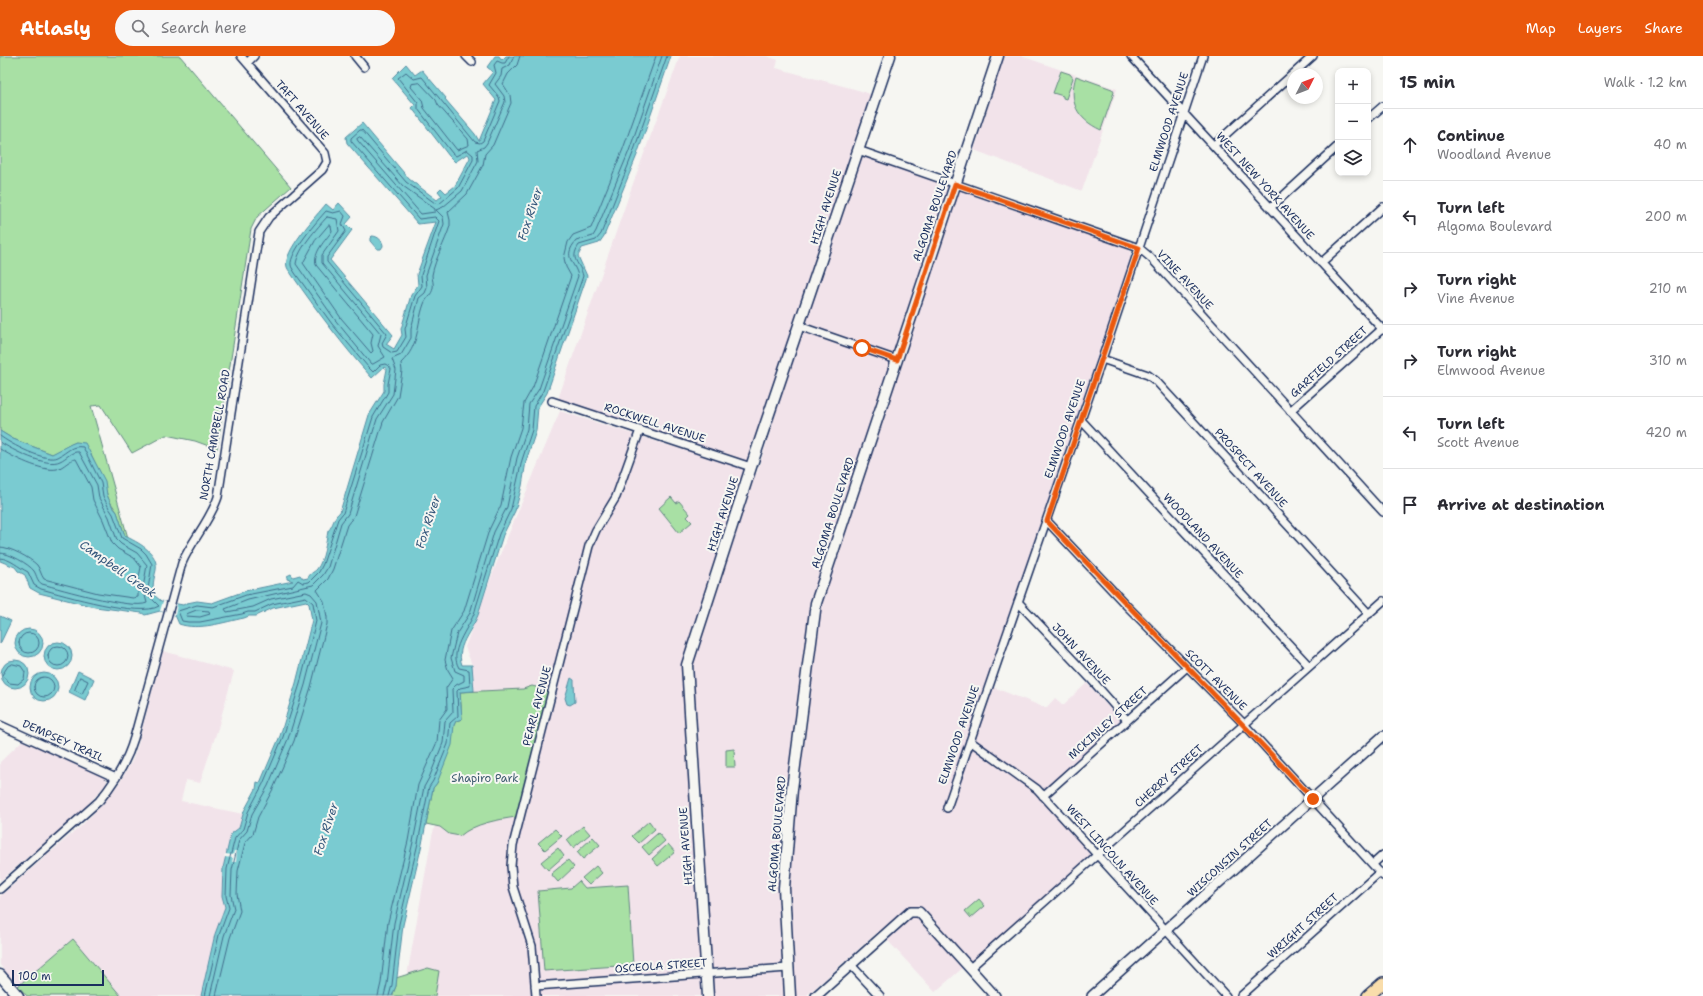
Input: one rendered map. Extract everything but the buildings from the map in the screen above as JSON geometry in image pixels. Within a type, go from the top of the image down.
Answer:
[{"type":"main road","name":"HIGH AVENUE","points":[[708,996],[687,665],[751,467],[890,56]]},
{"type":"main road","name":"ALGOMA BOULEVARD","points":[[790,996],[784,888],[792,789],[816,603],[998,56]]},
{"type":"main road","points":[[0,975],[18,996]]},
{"type":"main road","points":[[1368,996],[1383,983]]},
{"type":"street","name":"TAFT AVENUE","points":[[241,56],[325,153],[327,162]]},
{"type":"street","points":[[247,63],[254,56]]},
{"type":"street","points":[[355,56],[364,66]]},
{"type":"street","points":[[466,56],[472,62]]},
{"type":"street","name":"WEST NEW YORK AVENUE","points":[[1131,56],[1382,330]]},
{"type":"street","name":"ELMWOOD AVENUE","points":[[947,808],[1047,521],[1203,56]]},
{"type":"street","points":[[1300,68],[1313,56]]},
{"type":"street","points":[[1214,146],[1287,79]]},
{"type":"street","points":[[1371,116],[1383,106]]},
{"type":"street","points":[[1270,208],[1335,149]]},
{"type":"street","name":"VINE AVENUE","points":[[858,150],[1139,248],[1151,258],[1383,512]]},
{"type":"street","name":"NORTH CAMPBELL ROAD","points":[[0,889],[95,805],[116,778],[131,748],[182,564],[191,546],[210,517],[220,489],[259,232],[269,217],[322,170],[327,162]]},
{"type":"street","points":[[1321,263],[1383,207]]},
{"type":"street","points":[[799,326],[897,360]]},
{"type":"street","name":"GARFIELD STREET","points":[[1290,411],[1382,330]]},
{"type":"street","name":"PROSPECT AVENUE","points":[[1102,358],[1148,375],[1156,381],[1369,614]]},
{"type":"street","name":"ROCKWELL AVENUE","points":[[552,401],[751,467]]},
{"type":"street","name":"WOODLAND AVENUE","points":[[1081,420],[1309,666]]},
{"type":"street","name":"PEARL AVENUE","points":[[536,996],[529,935],[513,887],[511,866],[513,845],[589,546],[596,530],[616,497],[640,430]]},
{"type":"street","name":"SCOTT AVENUE","points":[[1047,521],[1187,667],[1244,724],[1381,874]]},
{"type":"street","name":"JOHN AVENUE","points":[[1018,602],[1127,720]]},
{"type":"street","name":"CHERRY STREET","points":[[970,968],[1309,666],[1382,603]]},
{"type":"street","name":"MCKINLEY STREET","points":[[1043,796],[1187,667]]},
{"type":"street","name":"DEMPSEY TRAIL","points":[[0,725],[116,778]]},
{"type":"street","name":"WISCONSIN STREET","points":[[1092,996],[1383,736]]},
{"type":"street","name":"WEST LINCOLN AVENUE","points":[[970,741],[1037,789],[1226,996]]},
{"type":"street","points":[[1373,864],[1383,855]]},
{"type":"street","name":"WRIGHT STREET","points":[[1241,996],[1381,874]]},
{"type":"street","points":[[816,996],[850,964],[910,912],[919,912],[995,996]]},
{"type":"street","points":[[850,964],[880,996]]},
{"type":"street","name":"OSCEOLA STREET","points":[[535,986],[788,968]]},
{"type":"shaded area","points":[[680,56],[766,56],[778,60],[776,68],[876,96],[858,149],[1128,248],[1130,251],[1131,255],[1127,270],[985,684],[1046,708],[1055,698],[1063,705],[1087,683],[1120,720],[1121,722],[1039,798],[1093,855],[935,992],[879,931],[806,996],[400,996],[408,970],[432,836],[474,691],[472,665],[465,647],[497,562],[560,411],[757,473],[847,185],[751,467],[557,402],[631,189]]},
{"type":"shaded area","points":[[1004,56],[1021,56],[1117,89],[1082,191],[974,150]]},
{"type":"shaded area","points":[[163,651],[234,671],[218,728],[200,783],[186,780],[181,801],[243,814],[239,828],[231,834],[223,868],[222,896],[225,907],[215,934],[201,996],[27,996],[0,965],[0,896],[81,826],[103,804],[120,782],[132,761],[137,748]]},
{"type":"shaded area","points":[[23,740],[104,776],[107,781],[85,808],[0,881],[0,762]]},
{"type":"green space","points":[[0,56],[180,56],[291,187],[257,217],[251,229],[217,449],[195,441],[166,435],[132,453],[101,405],[91,406],[128,538],[125,536],[117,512],[109,500],[99,471],[91,454],[76,442],[52,454],[13,439],[0,431]]},
{"type":"green space","points":[[1061,71],[1070,74],[1073,78],[1066,99],[1063,98],[1063,96],[1053,93]]},
{"type":"green space","points":[[1076,76],[1112,89],[1114,92],[1101,130],[1086,121],[1076,109],[1073,94]]},
{"type":"green space","points":[[671,497],[676,503],[679,501],[690,514],[687,517],[692,522],[679,533],[659,508]]},
{"type":"green space","name":"Shapiro Park","points":[[532,686],[544,689],[551,693],[524,798],[516,817],[479,825],[460,836],[449,834],[440,827],[426,824],[433,788],[437,783],[454,725],[456,721],[462,719],[460,692],[523,689]]},
{"type":"green space","points":[[734,749],[735,767],[726,767],[726,750]]},
{"type":"green space","points":[[649,821],[655,829],[639,843],[632,836]]},
{"type":"green space","points":[[583,826],[590,834],[573,848],[567,840]]},
{"type":"green space","points":[[555,829],[562,836],[545,850],[538,843]]},
{"type":"green space","points":[[658,833],[665,841],[649,855],[642,847]]},
{"type":"green space","points":[[593,837],[600,845],[583,859],[577,852]]},
{"type":"green space","points":[[668,844],[675,852],[658,866],[652,859]]},
{"type":"green space","points":[[558,848],[564,856],[548,870],[541,862]]},
{"type":"green space","points":[[568,860],[574,867],[558,882],[551,874]]},
{"type":"green space","points":[[596,866],[602,873],[589,885],[582,878]]},
{"type":"green space","points":[[579,881],[585,888],[628,885],[633,965],[544,971],[538,891],[571,888]]},
{"type":"green space","points":[[979,899],[985,906],[971,918],[965,911]]},
{"type":"green space","points":[[73,939],[121,996],[27,996],[18,986]]},
{"type":"green space","points":[[428,968],[439,971],[435,996],[392,996],[396,986],[396,978]]},
{"type":"water","points":[[495,56],[499,56],[502,60],[506,56],[671,56],[637,155],[604,236],[599,243],[582,248],[578,256],[587,276],[547,393],[538,407],[536,431],[526,461],[522,486],[515,511],[503,535],[478,615],[463,643],[460,657],[462,665],[472,665],[474,691],[460,692],[462,719],[456,721],[454,725],[452,745],[437,783],[433,788],[422,844],[403,925],[396,986],[392,996],[201,996],[215,934],[225,907],[222,896],[223,868],[231,834],[239,828],[244,811],[256,789],[257,782],[260,783],[280,736],[296,683],[312,620],[309,604],[306,601],[273,608],[256,616],[249,616],[212,625],[195,627],[179,624],[175,615],[160,611],[145,615],[142,613],[95,607],[39,593],[30,588],[25,575],[18,571],[15,567],[0,561],[0,431],[13,439],[52,454],[76,442],[85,443],[105,481],[107,495],[112,506],[117,512],[125,536],[146,548],[154,558],[156,570],[153,585],[154,595],[161,601],[183,605],[197,601],[212,603],[245,591],[293,581],[287,579],[287,576],[291,574],[293,577],[300,575],[303,579],[308,578],[317,569],[321,561],[328,531],[336,516],[340,512],[369,415],[384,391],[387,369],[384,367],[372,378],[321,315],[288,269],[287,260],[301,234],[326,204],[333,210],[339,203],[352,217],[346,224],[352,230],[330,260],[393,335],[386,344],[394,349],[402,335],[401,329],[411,295],[418,285],[417,274],[436,222],[418,224],[347,143],[346,137],[362,123],[409,179],[437,200],[442,196],[438,191],[441,188],[446,193],[455,186],[470,158],[469,155],[467,154],[455,162],[449,156],[412,108],[415,105],[392,78],[406,64],[415,75],[422,70],[475,134],[479,141],[496,100],[483,84],[493,72],[487,67]]},
{"type":"water","points":[[372,236],[381,241],[383,246],[381,249],[377,249],[370,241]]},
{"type":"water","points":[[0,616],[11,621],[0,644]]},
{"type":"water","points":[[29,629],[39,633],[43,643],[39,653],[29,657],[19,653],[15,643],[19,633]]},
{"type":"water","points":[[58,642],[68,646],[72,656],[68,666],[58,670],[48,666],[44,656],[48,646]]},
{"type":"water","points":[[15,660],[25,664],[29,674],[25,684],[15,688],[5,684],[1,674],[5,664]]},
{"type":"water","points":[[78,671],[94,679],[85,700],[69,692]]},
{"type":"water","points":[[44,673],[50,674],[54,677],[57,681],[57,693],[54,697],[50,700],[44,701],[38,700],[34,697],[31,693],[30,687],[31,681],[34,677],[38,674]]},
{"type":"water","points":[[571,678],[574,680],[575,702],[570,705],[567,704],[565,698]]},
{"type":"pier","points":[[163,601],[177,604],[175,615],[160,611]]},
{"type":"pier","points":[[234,851],[237,851],[236,862],[232,862],[233,858],[224,857],[225,854],[233,855]]},
{"type":"route","points":[[862,348],[897,360],[955,184],[1139,248],[1047,521],[1127,606],[1244,724],[1313,799]]},
{"type":"water label","name":"Fox River","points":[[530,214]]},
{"type":"water label","name":"Fox River","points":[[428,522]]},
{"type":"water label","name":"Campbell Creek","points":[[118,569]]},
{"type":"water label","name":"Fox River","points":[[326,829]]}]
